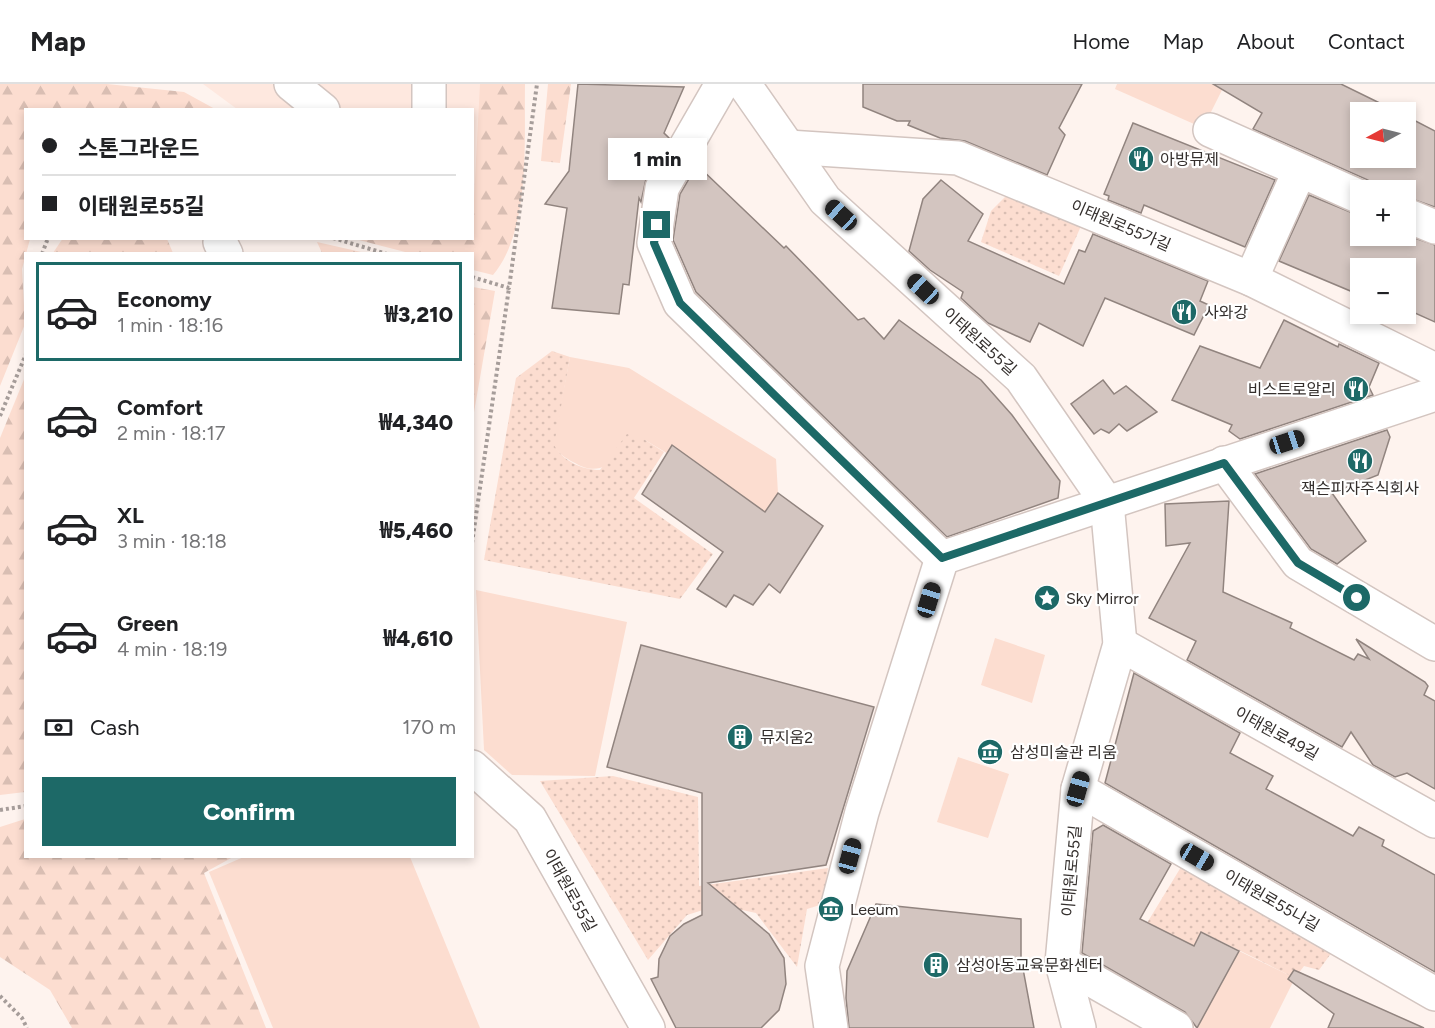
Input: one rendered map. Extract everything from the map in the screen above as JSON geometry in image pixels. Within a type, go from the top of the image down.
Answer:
[{"type":"street","points":[[291,84],[321,108]]},
{"type":"street","points":[[429,84],[429,108]]},
{"type":"street","points":[[722,84],[662,188],[654,243],[680,303],[942,558]]},
{"type":"street","name":"이태원로55길","points":[[744,84],[825,200],[1021,378],[1107,503],[1120,644],[1078,789],[1062,963],[1079,1028]]},
{"type":"street","points":[[1210,130],[1299,172],[1350,193]]},
{"type":"street","name":"이태원로55가길","points":[[788,147],[957,158],[1251,279],[1435,370]]},
{"type":"street","points":[[1251,279],[1299,172]]},
{"type":"street","points":[[1416,219],[1435,227]]},
{"type":"street","points":[[942,558],[1435,394]]},
{"type":"street","points":[[1224,463],[1298,563],[1435,644]]},
{"type":"street","points":[[831,1028],[822,966],[862,812],[942,558]]},
{"type":"street","name":"이태원로49길","points":[[1120,644],[1435,821]]},
{"type":"street","name":"이태원로55길","points":[[474,769],[530,819],[648,1028]]},
{"type":"street","name":"이태원로55나길","points":[[1078,789],[1435,994]]},
{"type":"street","points":[[1062,963],[1176,1028]]},
{"type":"path","points":[[474,529],[537,84]]},
{"type":"path","points":[[340,240],[380,252]]},
{"type":"path","points":[[474,278],[509,288]]},
{"type":"path","points":[[0,416],[24,359]]},
{"type":"path","points":[[0,810],[24,806]]},
{"type":"path","points":[[0,996],[21,1017],[27,1028]]},
{"type":"shaded area","points":[[203,84],[495,84],[474,221],[474,108],[236,108]]},
{"type":"green space","points":[[0,84],[107,84],[184,92],[213,108],[24,108],[24,240],[30,240],[27,252],[24,252],[22,269],[24,326],[0,386]]},
{"type":"green space","points":[[480,84],[525,84],[523,184],[520,210],[505,256],[493,275],[474,270],[474,252],[405,252],[359,240],[474,240]]},
{"type":"green space","points":[[548,84],[571,84],[560,163],[541,161]]},
{"type":"green space","points":[[1117,84],[1221,84],[1224,86],[1203,128],[1115,89]]},
{"type":"green space","points":[[1008,194],[1081,226],[1059,276],[981,242],[991,211]]},
{"type":"green space","points":[[62,240],[167,240],[173,252],[54,252]]},
{"type":"green space","points":[[317,242],[361,252],[322,252]]},
{"type":"green space","points":[[474,287],[495,291],[474,412]]},
{"type":"green space","points":[[552,351],[570,357],[554,445],[562,456],[580,466],[600,470],[627,434],[645,440],[664,452],[634,498],[713,554],[680,599],[484,560],[516,378]]},
{"type":"green space","points":[[570,357],[629,368],[776,459],[778,493],[765,512],[645,440],[612,464],[594,469],[585,468],[562,456],[553,445]]},
{"type":"green space","points":[[24,379],[24,792],[0,795],[0,438]]},
{"type":"green space","points":[[476,590],[627,622],[595,776],[512,775],[484,750]]},
{"type":"green space","points":[[995,638],[1045,655],[1032,703],[981,685]]},
{"type":"green space","points":[[958,757],[1009,774],[988,838],[937,822]]},
{"type":"green space","points":[[613,776],[698,797],[699,886],[828,868],[823,904],[807,909],[797,967],[756,913],[719,905],[687,915],[648,960],[540,781]]},
{"type":"green space","points":[[24,819],[24,858],[231,858],[204,873],[266,1028],[72,1028],[50,990],[0,957],[0,827]]},
{"type":"green space","points":[[241,858],[410,858],[480,1028],[273,1028],[209,872]]},
{"type":"green space","points":[[1181,867],[1332,952],[1319,970],[1304,966],[1295,978],[1202,932],[1194,946],[1147,923]]},
{"type":"green space","points":[[1239,951],[1295,978],[1270,1028],[1197,1028]]},
{"type":"building","points":[[578,84],[684,87],[664,133],[669,138],[646,179],[641,202],[639,198],[629,285],[623,284],[619,314],[552,308],[567,208],[545,204],[569,171]]},
{"type":"building","points":[[863,84],[1082,84],[1059,128],[1065,135],[1047,175],[965,141],[940,138],[908,125],[910,121],[897,121],[863,107]]},
{"type":"building","points":[[1213,84],[1341,84],[1378,102],[1350,102],[1350,168],[1416,168],[1416,121],[1435,131],[1435,207],[1416,200],[1416,180],[1368,180],[1253,129],[1262,113]]},
{"type":"building","points":[[1133,123],[1275,180],[1245,247],[1144,205],[1141,213],[1108,200],[1109,196],[1104,194]]},
{"type":"building","points":[[697,165],[784,248],[786,246],[858,320],[864,318],[884,339],[899,320],[981,380],[1012,415],[1060,481],[1058,498],[947,537],[696,292],[673,240],[680,194]]},
{"type":"building","points":[[941,180],[983,214],[968,241],[1064,284],[1079,250],[1085,252],[1093,234],[1208,281],[1200,301],[1209,305],[1194,335],[1105,298],[1083,346],[1039,323],[1030,342],[988,323],[961,298],[963,292],[930,270],[909,251],[923,199]]},
{"type":"building","points":[[1309,195],[1350,212],[1350,246],[1416,246],[1416,238],[1435,245],[1435,322],[1416,313],[1416,258],[1350,258],[1350,291],[1279,261]]},
{"type":"building","points":[[1284,320],[1338,347],[1339,344],[1379,363],[1369,387],[1373,395],[1240,439],[1229,431],[1232,425],[1172,400],[1200,346],[1260,368]]},
{"type":"building","points":[[1103,380],[1114,394],[1126,386],[1157,412],[1127,431],[1119,424],[1109,433],[1101,429],[1094,434],[1071,404]]},
{"type":"building","points":[[1387,430],[1390,437],[1378,475],[1332,493],[1366,541],[1337,564],[1311,549],[1255,474]]},
{"type":"building","points":[[672,445],[765,512],[778,493],[823,526],[780,593],[769,584],[753,605],[734,595],[726,607],[697,589],[723,552],[642,494]]},
{"type":"building","points":[[1229,501],[1223,592],[1292,623],[1290,628],[1354,660],[1358,654],[1369,659],[1356,639],[1425,682],[1428,686],[1424,695],[1435,701],[1435,789],[1407,773],[1395,777],[1373,765],[1351,732],[1342,747],[1187,660],[1196,641],[1149,618],[1190,543],[1166,546],[1165,504]]},
{"type":"building","name":"뮤지움2","points":[[641,645],[874,707],[826,865],[708,883],[769,934],[784,958],[786,984],[779,1010],[761,1028],[676,1028],[651,979],[658,977],[659,959],[670,936],[684,924],[702,915],[702,793],[607,767]]},
{"type":"building","points":[[1134,673],[1240,733],[1230,753],[1273,776],[1266,789],[1353,836],[1359,827],[1384,840],[1382,846],[1435,875],[1435,972],[1105,783]]},
{"type":"building","points":[[1103,825],[1171,864],[1140,919],[1194,946],[1201,932],[1239,951],[1197,1028],[1185,1012],[1082,953],[1093,831]]},
{"type":"building","name":"삼성아동교육문화센터","points":[[876,904],[1021,919],[1021,958],[1034,1028],[849,1028],[846,998],[847,971]]},
{"type":"building","points":[[1294,970],[1424,1028],[1328,1028],[1334,1014],[1288,979]]},
{"type":"place","name":"아방뮤제","points":[[1141,159]]},
{"type":"place","name":"사와강","points":[[1184,312]]},
{"type":"place","name":"비스트로알리","points":[[1356,389]]},
{"type":"place","name":"잭슨피자주식회사","points":[[1360,461]]},
{"type":"place","name":"Sky Mirror","points":[[1047,598]]},
{"type":"place","name":"뮤지움2","points":[[740,737]]},
{"type":"place","name":"삼성미술관 리움","points":[[990,752]]},
{"type":"place","name":"Leeum","points":[[831,909]]},
{"type":"place","name":"삼성아동교육문화센터","points":[[936,965]]},
{"type":"route","points":[[657,225],[654,243],[680,303],[942,558],[1224,463],[1298,563],[1357,598]]}]
